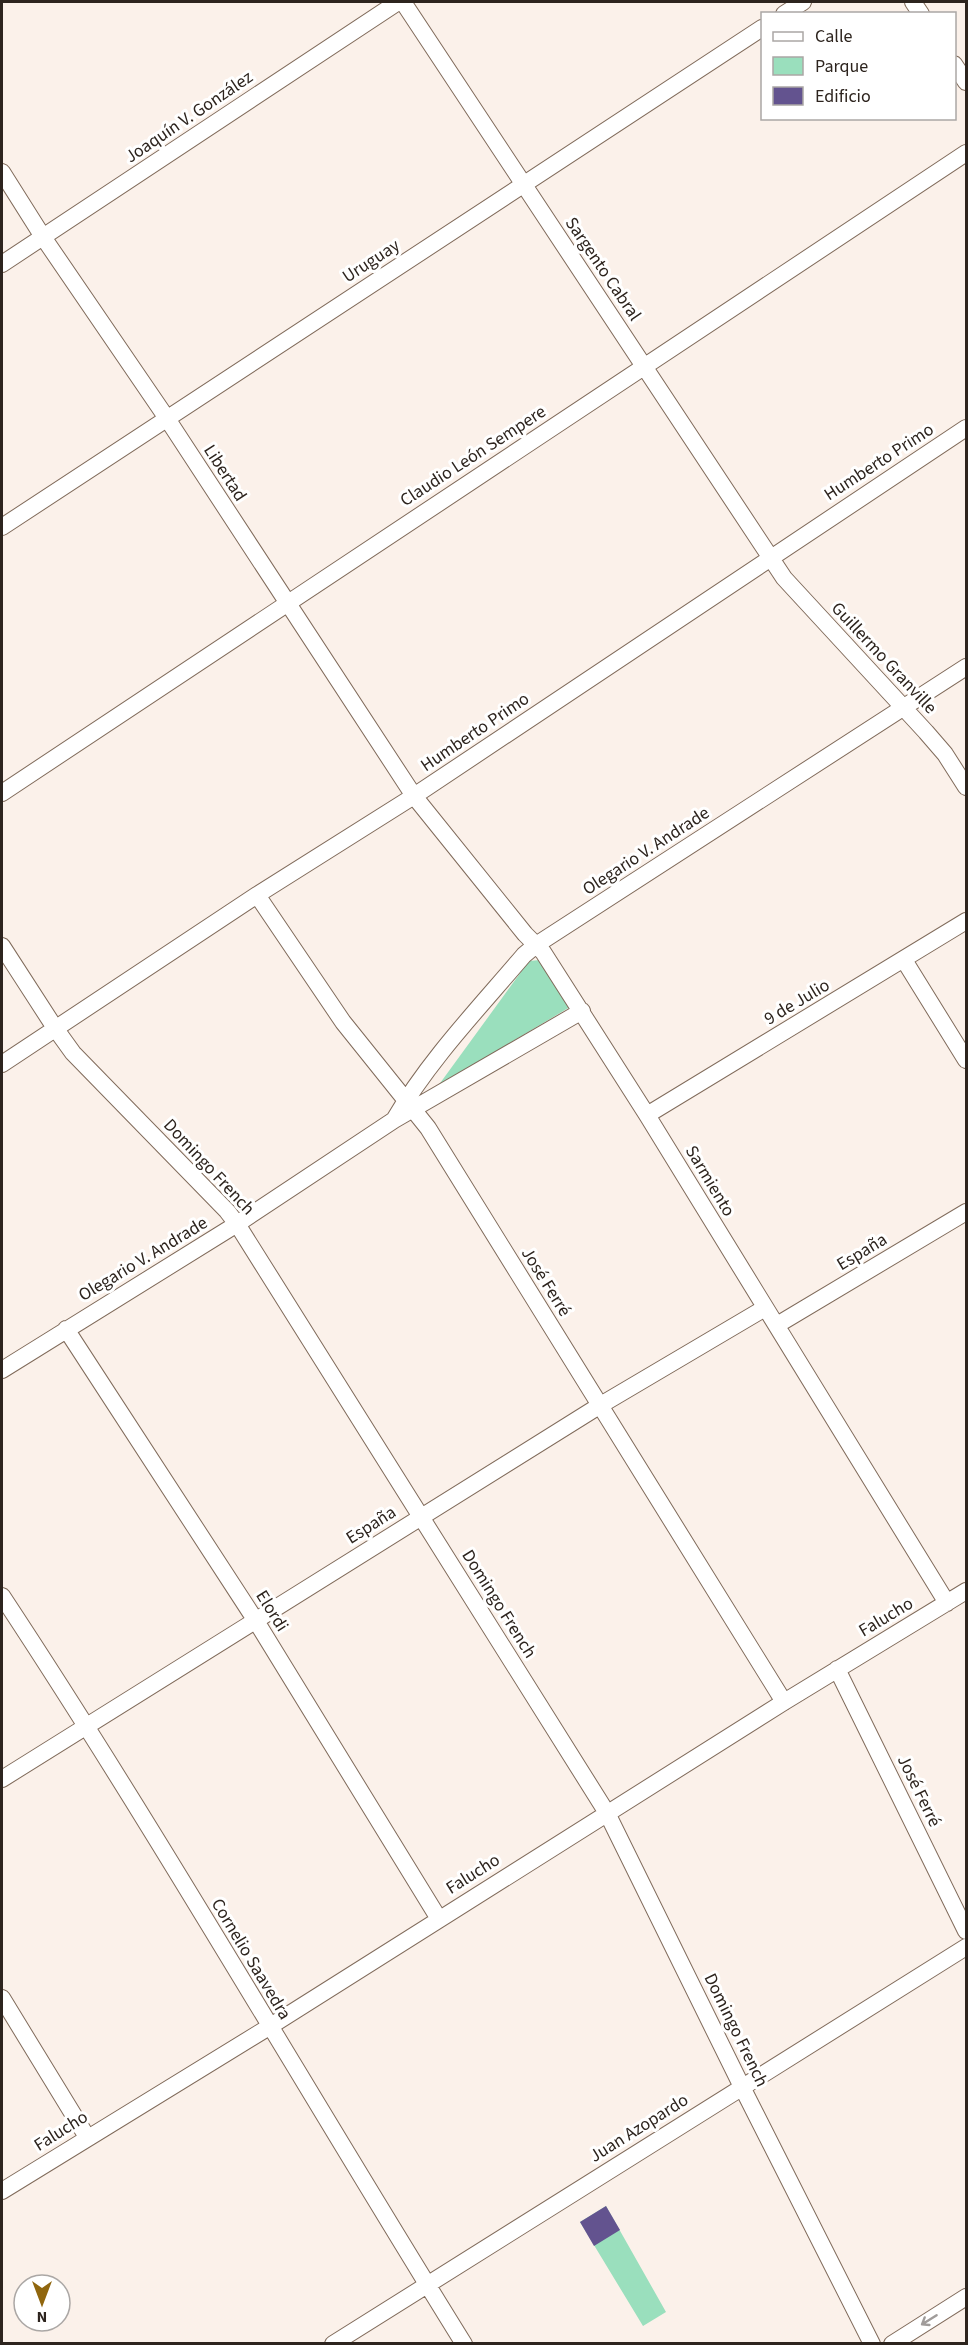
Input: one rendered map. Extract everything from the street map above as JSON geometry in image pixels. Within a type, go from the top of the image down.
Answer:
[{"type":"street","name":"Joaquín V. González","points":[[2,264],[398,2]]},
{"type":"street","name":"Sargento Cabral","points":[[403,2],[770,558]]},
{"type":"street","points":[[787,12],[803,2]]},
{"type":"street","name":"Uruguay","points":[[2,527],[166,417],[761,29]]},
{"type":"street","points":[[956,67],[966,82]]},
{"type":"street","name":"Claudio León Sempere","points":[[2,793],[966,153]]},
{"type":"street","name":"Libertad","points":[[2,172],[43,237],[166,417],[414,796]]},
{"type":"street","name":"Humberto Primo","points":[[2,1064],[257,895],[414,796],[966,428]]},
{"type":"street","name":"Guillermo Granville","points":[[770,558],[798,594],[945,754],[966,787]]},
{"type":"street","name":"Olegario V. Andrade","points":[[410,1105],[444,1049],[524,955],[536,945],[966,668]]},
{"type":"street","name":"Sarmiento","points":[[414,796],[536,945],[582,1011],[947,1603]]},
{"type":"street","name":"José Ferré","points":[[257,895],[343,1022],[428,1128],[784,1702]]},
{"type":"street","name":"9 de Julio","points":[[647,1115],[966,921]]},
{"type":"street","name":"Domingo French","points":[[2,946],[73,1053],[227,1210],[237,1224],[607,1813],[872,2343]]},
{"type":"street","points":[[904,960],[966,1060]]},
{"type":"street","name":"Olegario V. Andrade","points":[[2,1370],[237,1224],[394,1120],[410,1105],[582,1011]]},
{"type":"street","name":"España","points":[[777,1325],[966,1212]]},
{"type":"street","name":"España","points":[[2,1779],[599,1406],[765,1308]]},
{"type":"street","name":"Elordi","points":[[66,1329],[256,1621],[439,1919]]},
{"type":"street","name":"Falucho","points":[[2,2191],[269,2027],[837,1669],[966,1591]]},
{"type":"street","name":"Cornelio Saavedra","points":[[2,1596],[87,1726],[464,2343]]},
{"type":"street","name":"José Ferré","points":[[837,1669],[966,1931]]},
{"type":"street","name":"Juan Azopardo","points":[[333,2343],[966,1947]]},
{"type":"street","points":[[2,1998],[87,2137]]},
{"type":"street","points":[[892,2343],[966,2297]]},
{"type":"green space","points":[[540,960],[570,1007],[438,1086],[529,961]]},
{"type":"green space","points":[[606,2206],[666,2312],[643,2326],[580,2222]]},
{"type":"building","points":[[606,2206],[620,2230],[594,2246],[580,2222]]}]
